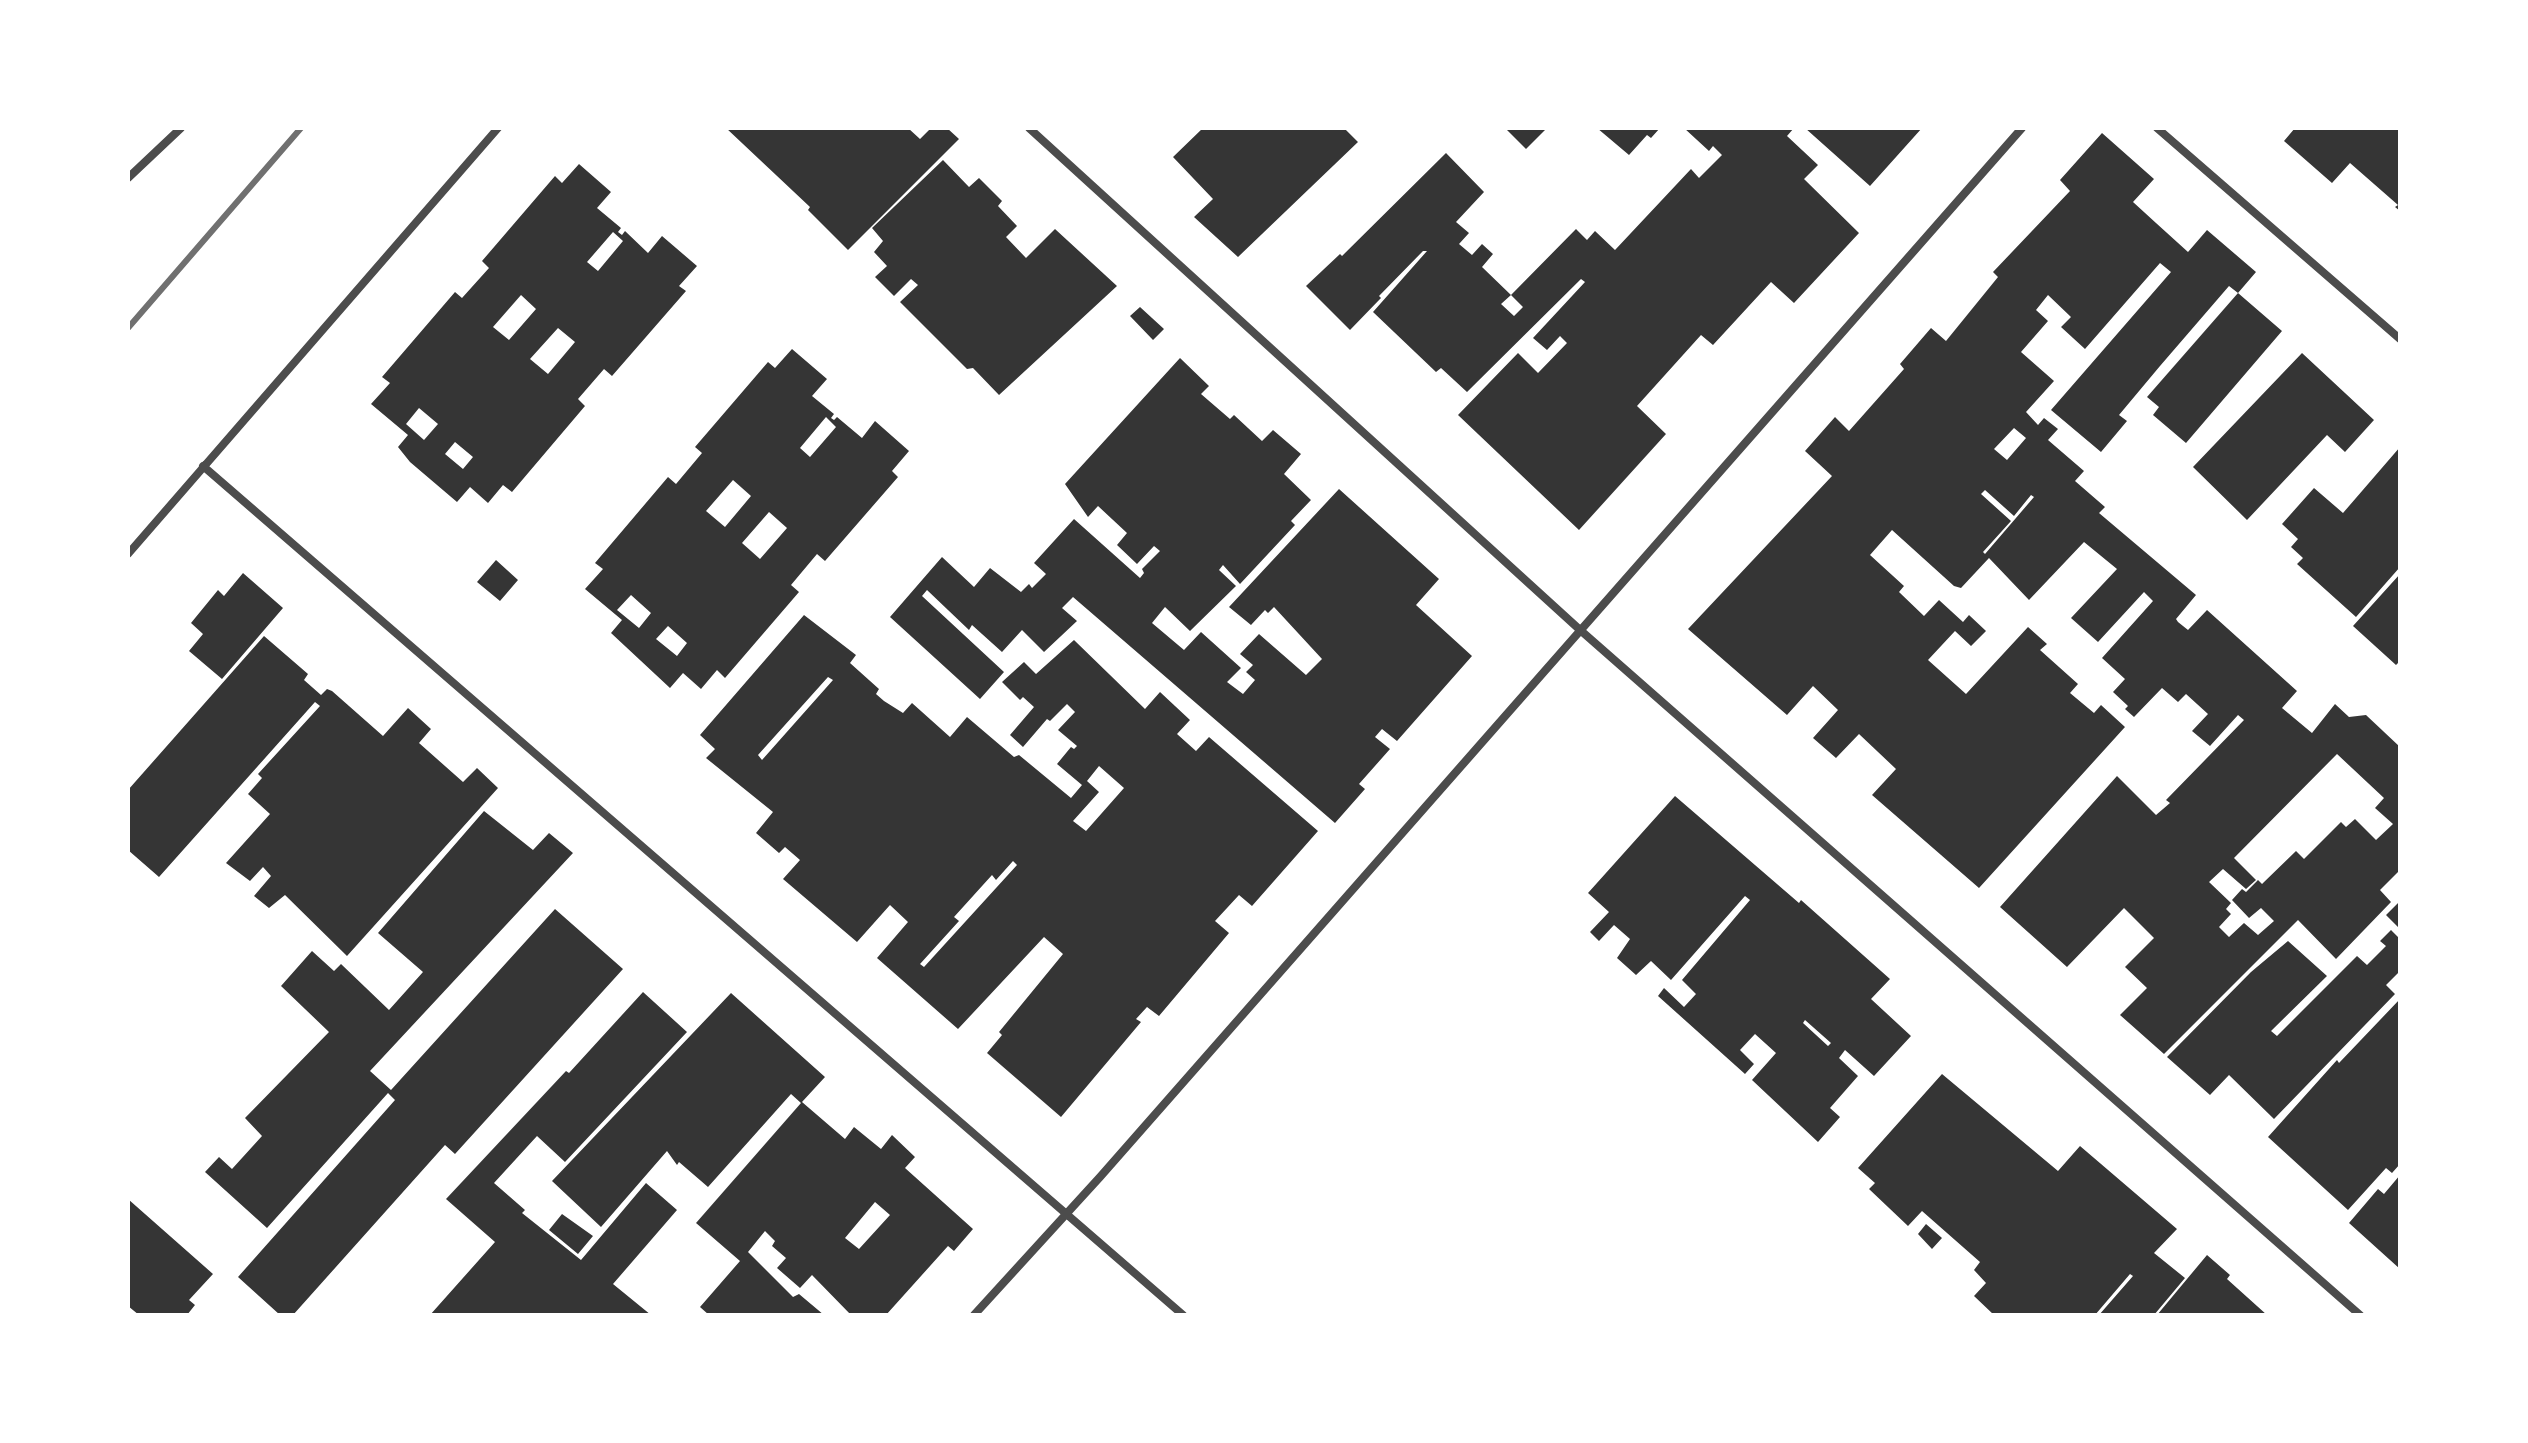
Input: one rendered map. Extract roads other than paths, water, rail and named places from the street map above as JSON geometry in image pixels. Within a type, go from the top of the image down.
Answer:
[{"type":"street","points":[[128,178],[181,128]]},
{"type":"street","points":[[128,554],[498,128]]},
{"type":"street","points":[[1029,128],[1579,629],[2360,1315]]},
{"type":"street","points":[[974,1315],[2022,128]]},
{"type":"street","points":[[2157,128],[2400,339]]},
{"type":"street","points":[[203,466],[1183,1315]]},
{"type":"railway","points":[[128,328],[301,128]]}]
